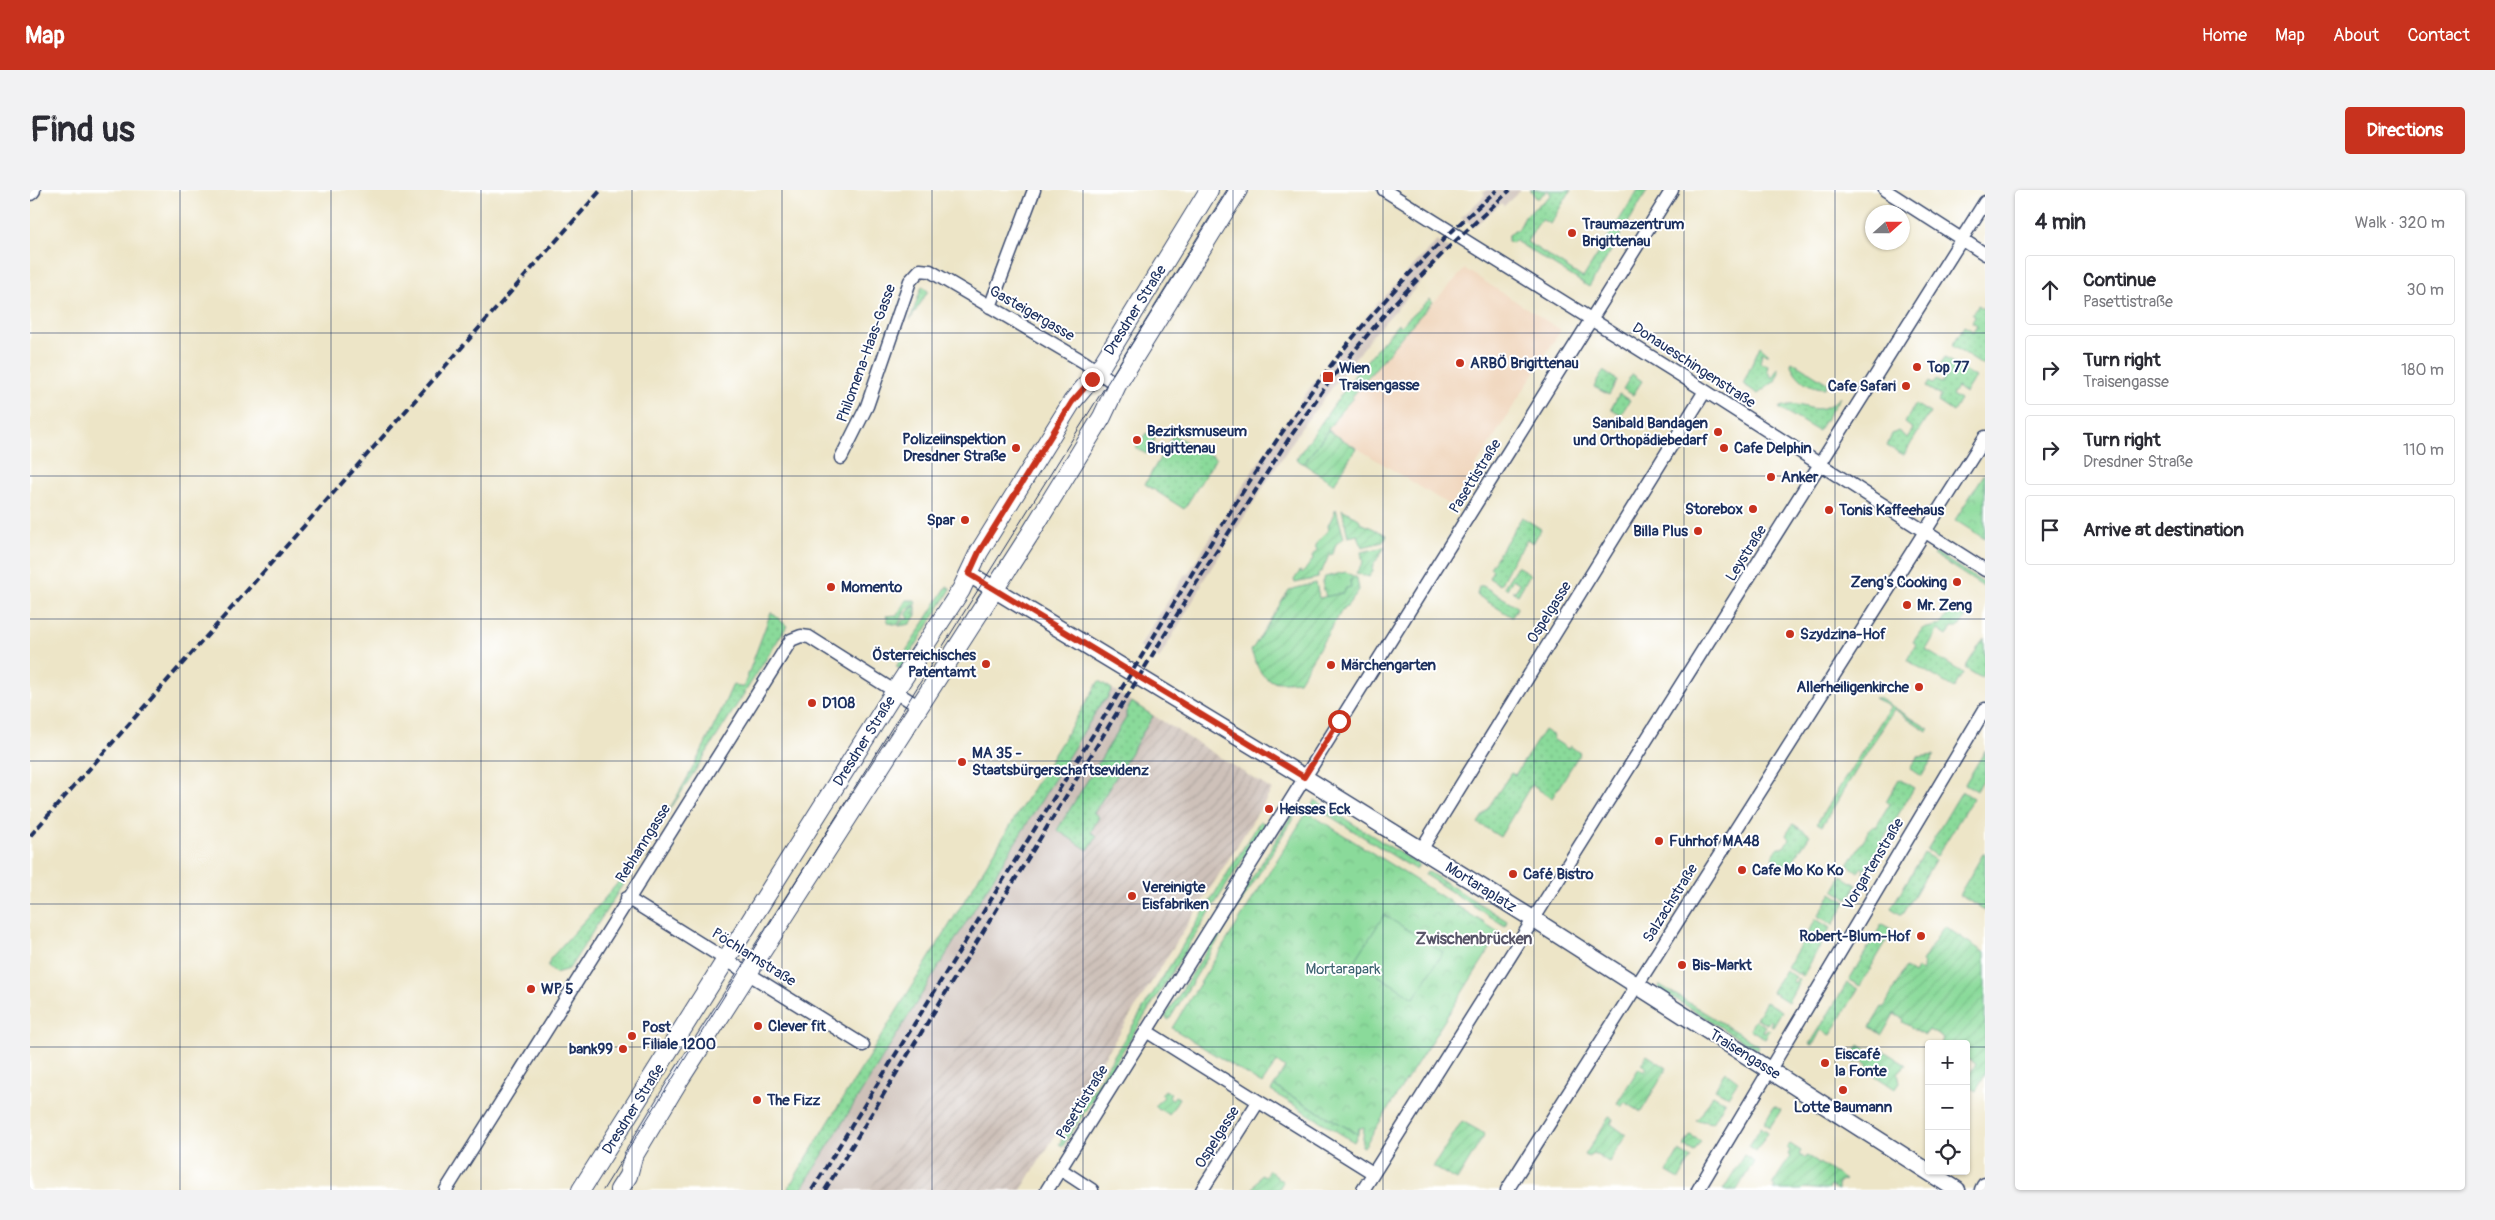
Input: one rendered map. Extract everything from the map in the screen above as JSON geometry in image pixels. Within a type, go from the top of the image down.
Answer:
[{"type":"main road","name":"Dresdner Straße","points":[[581,1190],[895,691],[961,590],[979,552],[1072,402],[1098,372],[1209,190]]},
{"type":"main road","name":"Dresdner Straße","points":[[619,1190],[628,1176],[633,1157],[1102,418],[1117,385],[1238,190]]},
{"type":"street","points":[[990,307],[1034,190]]},
{"type":"street","name":"Donaueschingenstraße","points":[[1384,190],[1593,320],[1985,570]]},
{"type":"street","name":"Pasettistraße","points":[[1304,777],[1593,320],[1672,190]]},
{"type":"street","points":[[1885,190],[1985,254]]},
{"type":"street","name":"Leystraße","points":[[1532,919],[1821,466],[1985,202]]},
{"type":"street","name":"Philomena-Haas-Gasse","points":[[841,458],[867,406],[910,281],[920,270],[930,270]]},
{"type":"street","name":"Gasteigergasse","points":[[930,270],[1117,385]]},
{"type":"street","name":"Ospelgasse","points":[[1421,850],[1705,391]]},
{"type":"street","name":"Salzachstraße","points":[[1507,1190],[1985,437]]},
{"type":"street","points":[[969,574],[1304,777],[1146,1031],[1374,1173],[1363,1190]]},
{"type":"street","name":"Rebhanngasse","points":[[446,1190],[627,898],[791,640],[801,636],[809,637],[918,706]]},
{"type":"street","name":"Vorgartenstraße","points":[[1698,1190],[1985,709]]},
{"type":"street","name":"Mortaraplatz","points":[[1304,777],[1532,919],[1374,1173]]},
{"type":"street","name":"Pöchlarnstraße","points":[[627,898],[728,959],[863,1045]]},
{"type":"street","name":"Traisengasse","points":[[1532,919],[1957,1190]]},
{"type":"street","name":"Pasettistraße","points":[[1047,1190],[1146,1031]]},
{"type":"street","name":"Ospelgasse","points":[[1202,1190],[1258,1102]]},
{"type":"street","points":[[1060,1169],[1092,1190]]},
{"type":"street","points":[[1983,1190],[1985,1186]]},
{"type":"shaded area","points":[[1487,190],[1521,190],[1504,206],[1501,203],[1475,226],[1461,218],[1485,195],[1483,193]]},
{"type":"shaded area","points":[[1437,241],[1450,250],[1371,337],[1302,427],[1201,584],[1159,659],[1139,647],[1256,466],[1312,385],[1376,305]]},
{"type":"shaded area","name":"ARBÖ Brigittenau","points":[[1465,269],[1561,330],[1451,506],[1328,430],[1352,397],[1407,330]]},
{"type":"shaded area","points":[[1112,689],[1132,702],[1126,712],[1126,718],[1057,829],[1088,850],[1030,942],[1026,956],[967,1031],[869,1190],[801,1190],[1102,702],[1106,700]]},
{"type":"shaded area","name":"Vereinigte Eisfabriken","points":[[1132,702],[1272,790],[1021,1190],[869,1190],[967,1031],[1026,956],[1030,942],[1087,850],[1057,830]]},
{"type":"green space","points":[[1530,190],[1548,190],[1537,199]]},
{"type":"green space","points":[[1548,190],[1571,190],[1550,224],[1541,219],[1527,242],[1583,278],[1638,190],[1648,190],[1589,287],[1514,240],[1512,243],[1508,241],[1508,236],[1514,230],[1518,230],[1526,215],[1551,195]]},
{"type":"green space","points":[[922,286],[928,291],[910,320]]},
{"type":"green space","points":[[1430,299],[1433,302],[1407,330],[1352,397],[1304,464],[1296,459],[1357,372],[1398,324],[1400,326]]},
{"type":"green space","points":[[1978,305],[1985,309],[1985,361],[1982,365],[1952,346],[1964,326],[1973,331],[1977,325],[1972,322],[1975,317],[1972,314]]},
{"type":"green space","points":[[1760,346],[1769,354],[1762,353],[1760,363],[1768,365],[1767,371],[1772,378],[1778,368],[1779,372],[1775,381],[1758,394],[1743,384]]},
{"type":"green space","points":[[1945,358],[1975,377],[1965,393],[1957,387],[1952,395],[1960,400],[1953,412],[1938,402],[1941,396],[1926,387],[1929,382],[1933,384],[1936,380],[1941,383],[1945,377],[1936,370]]},
{"type":"green space","points":[[1792,361],[1827,383],[1825,388],[1819,388],[1804,382],[1791,365]]},
{"type":"green space","points":[[1603,371],[1617,380],[1609,395],[1594,387]]},
{"type":"green space","points":[[1632,374],[1642,381],[1633,395],[1623,389]]},
{"type":"green space","points":[[1619,394],[1630,400],[1621,414],[1611,409]]},
{"type":"green space","points":[[1840,397],[1818,431],[1779,408],[1795,405],[1816,409],[1823,408]]},
{"type":"green space","points":[[1915,404],[1930,413],[1904,455],[1887,446],[1892,434],[1898,431],[1907,438],[1913,429],[1905,423]]},
{"type":"green space","points":[[1328,430],[1356,448],[1334,484],[1304,464]]},
{"type":"green space","points":[[1146,433],[1155,439],[1146,454],[1136,448]]},
{"type":"green space","points":[[1173,435],[1216,458],[1184,509],[1145,484]]},
{"type":"green space","points":[[1985,473],[1985,539],[1955,520]]},
{"type":"green space","points":[[1336,509],[1344,538],[1336,544],[1333,554],[1329,555],[1322,571],[1318,573],[1318,578],[1295,583],[1294,580],[1300,571],[1303,573],[1313,559],[1312,556],[1317,550],[1315,545],[1329,529],[1328,526]]},
{"type":"green space","points":[[1342,509],[1359,519],[1361,523],[1387,535],[1383,542],[1362,547],[1358,535],[1348,537]]},
{"type":"green space","points":[[1522,517],[1541,529],[1533,543],[1527,539],[1520,551],[1518,551],[1500,585],[1489,578],[1493,570],[1490,568]]},
{"type":"green space","points":[[1385,547],[1372,567],[1373,571],[1369,577],[1356,573],[1363,562],[1361,552]]},
{"type":"green space","points":[[1935,552],[1985,584],[1985,588],[1933,554]]},
{"type":"green space","points":[[1517,566],[1530,574],[1518,595],[1512,591],[1515,591],[1520,584],[1513,579],[1507,589],[1504,587]]},
{"type":"green space","points":[[1346,572],[1353,576],[1350,581],[1351,587],[1343,593],[1326,597],[1322,582],[1325,577]]},
{"type":"green space","points":[[1353,576],[1357,578],[1359,590],[1347,606],[1344,607],[1299,681],[1279,682],[1267,679],[1259,669],[1251,651],[1289,590],[1316,583],[1319,598],[1343,593],[1346,588],[1351,587],[1350,581]]},
{"type":"green space","points":[[947,586],[951,589],[901,669],[896,667]]},
{"type":"green space","points":[[1479,586],[1483,586],[1515,605],[1517,608],[1512,617],[1477,595]]},
{"type":"green space","points":[[906,600],[915,600],[916,605],[906,609],[898,625],[889,623],[886,616],[897,615]]},
{"type":"green space","points":[[916,606],[916,615],[910,624],[899,626],[904,618],[907,620],[909,617],[906,615],[910,609]]},
{"type":"green space","points":[[1951,608],[1966,617],[1959,627],[1952,627],[1947,636],[1938,630],[1926,650],[1963,673],[1954,688],[1907,660],[1916,644],[1913,642],[1922,629],[1941,625]]},
{"type":"green space","points":[[771,612],[787,626],[569,969],[555,973],[548,967],[550,959],[617,884],[642,851],[685,782],[733,684],[743,688]]},
{"type":"green space","points":[[1984,638],[1985,671],[1981,678],[1965,668]]},
{"type":"green space","points":[[1099,681],[1112,689],[1106,700],[1102,702],[801,1190],[787,1190]]},
{"type":"green space","points":[[1874,698],[1879,698],[1929,729],[1927,731],[1894,709],[1822,826],[1817,823],[1890,707]]},
{"type":"green space","points":[[1132,702],[1153,716],[1094,813],[1099,817],[1091,832],[1097,836],[1088,850],[1057,830],[1126,718],[1126,712]]},
{"type":"green space","points":[[1544,730],[1554,736],[1553,739],[1568,749],[1570,746],[1580,753],[1552,798],[1531,785],[1500,837],[1478,823],[1511,773],[1515,775]]},
{"type":"green space","points":[[1985,751],[1985,776],[1977,791],[1965,784]]},
{"type":"green space","points":[[1934,755],[1922,776],[1910,769],[1917,757]]},
{"type":"green space","points":[[1899,779],[1914,788],[1863,874],[1864,868],[1862,867],[1858,872],[1848,865],[1872,826],[1876,827],[1890,804],[1886,801]]},
{"type":"green space","points":[[1962,791],[1973,798],[1937,856],[1927,850]]},
{"type":"green space","points":[[1315,800],[1419,865],[1416,870],[1312,805]]},
{"type":"green space","points":[[1298,805],[1300,807],[1169,1020],[1165,1017]]},
{"type":"green space","name":"Mortarapark","points":[[1307,812],[1500,933],[1364,1147],[1362,1146],[1364,1128],[1359,1128],[1358,1134],[1274,1086],[1285,1068],[1277,1062],[1262,1084],[1172,1028]]},
{"type":"green space","points":[[1260,821],[1265,824],[1063,1146],[1059,1144]]},
{"type":"green space","points":[[1793,824],[1810,835],[1788,868],[1772,858],[1778,847],[1784,847],[1789,839],[1786,835]]},
{"type":"green space","points":[[1924,853],[1935,860],[1904,913],[1900,914],[1891,908]]},
{"type":"green space","points":[[1983,854],[1985,854],[1985,910],[1959,895]]},
{"type":"green space","points":[[1427,871],[1507,921],[1505,926],[1425,875]]},
{"type":"green space","points":[[1842,876],[1857,885],[1848,899],[1834,890]]},
{"type":"green space","points":[[1832,893],[1846,902],[1833,925],[1818,916]]},
{"type":"green space","points":[[1384,915],[1443,952],[1414,998],[1355,961]]},
{"type":"green space","points":[[1816,919],[1830,928],[1803,976],[1800,975],[1801,972],[1798,974],[1787,967]]},
{"type":"green space","points":[[1882,924],[1893,930],[1860,986],[1849,980]]},
{"type":"green space","points":[[1944,926],[1985,953],[1985,1075],[1976,1091],[1970,1087],[1970,1073],[1976,1064],[1970,1060],[1970,1040],[1942,1040],[1943,1038],[1929,1030],[1925,1035],[1902,1022],[1903,1019],[1894,1014],[1882,1035],[1870,1027],[1882,1007],[1884,1008],[1905,968],[1914,974],[1917,969],[1921,971],[1924,964],[1922,962]]},
{"type":"green space","points":[[1785,970],[1796,977],[1792,982],[1795,984],[1798,979],[1800,980],[1788,1002],[1772,992]]},
{"type":"green space","points":[[1847,983],[1858,989],[1831,1035],[1821,1030],[1813,1045],[1810,1044]]},
{"type":"green space","points":[[1660,985],[1759,1046],[1757,1050],[1658,988]]},
{"type":"green space","points":[[1766,1002],[1782,1011],[1773,1026],[1770,1025],[1772,1021],[1770,1020],[1767,1024],[1756,1018]]},
{"type":"green space","points":[[1755,1020],[1765,1026],[1763,1032],[1765,1033],[1767,1029],[1770,1030],[1765,1039],[1750,1029]]},
{"type":"green space","points":[[1859,1045],[1871,1053],[1876,1046],[1906,1065],[1898,1073],[1900,1082],[1895,1089],[1868,1071],[1867,1064],[1862,1061],[1854,1063],[1856,1060],[1852,1057]]},
{"type":"green space","points":[[1647,1055],[1667,1068],[1641,1112],[1625,1102],[1621,1107],[1617,1103],[1639,1068],[1644,1072],[1647,1068],[1641,1064]]},
{"type":"green space","points":[[1725,1071],[1738,1081],[1728,1096],[1715,1089]]},
{"type":"green space","points":[[1274,1086],[1358,1134],[1354,1142],[1271,1091]]},
{"type":"green space","points":[[1165,1090],[1171,1094],[1169,1097],[1172,1100],[1175,1096],[1179,1098],[1169,1115],[1154,1106],[1164,1097],[1161,1094]]},
{"type":"green space","points":[[1713,1095],[1725,1102],[1713,1123],[1696,1120],[1701,1115]]},
{"type":"green space","points":[[1774,1106],[1781,1110],[1770,1127],[1764,1123]]},
{"type":"green space","points":[[1609,1117],[1613,1119],[1611,1124],[1626,1135],[1609,1162],[1593,1153],[1589,1157],[1585,1155]]},
{"type":"green space","points":[[1462,1121],[1485,1134],[1457,1180],[1433,1167]]},
{"type":"green space","points":[[1761,1127],[1768,1132],[1756,1151],[1749,1146]]},
{"type":"green space","points":[[1690,1135],[1701,1141],[1694,1152],[1684,1146]]},
{"type":"green space","points":[[1790,1144],[1801,1151],[1799,1155],[1805,1158],[1807,1155],[1845,1180],[1838,1183],[1838,1190],[1830,1186],[1827,1190],[1804,1188],[1802,1190],[1774,1190],[1776,1187],[1772,1185],[1790,1157],[1788,1155],[1790,1150],[1787,1148]]},
{"type":"green space","points":[[1679,1151],[1691,1158],[1679,1179],[1667,1172]]},
{"type":"green space","points":[[1744,1155],[1754,1161],[1737,1190],[1723,1190]]},
{"type":"green space","points":[[1269,1170],[1283,1182],[1278,1190],[1252,1190],[1261,1175],[1265,1177]]},
{"type":"tram line","points":[[603,1190],[1228,190]]},
{"type":"railway","points":[[30,836],[601,190]]},
{"type":"railway","points":[[812,1190],[1271,449],[1322,377],[1362,327],[1427,256],[1497,190]]},
{"type":"railway","points":[[825,1190],[1197,582],[1288,440],[1331,379],[1389,309],[1448,248],[1510,190]]},
{"type":"place","name":"Traumazentrum Brigittenau","points":[[1572,233]]},
{"type":"place","name":"ARBÖ Brigittenau","points":[[1460,363]]},
{"type":"place","name":"Top 77","points":[[1917,367]]},
{"type":"place","name":"Wien Traisengasse","points":[[1328,377]]},
{"type":"place","name":"Cafe Safari","points":[[1906,386]]},
{"type":"place","name":"Sanibald Bandagen und Orthopädiebedarf","points":[[1718,432]]},
{"type":"place","name":"Bezirksmuseum Brigittenau","points":[[1137,440]]},
{"type":"place","name":"Polizeiinspektion Dresdner Straße","points":[[1016,448]]},
{"type":"place","name":"Cafe Delphin","points":[[1724,448]]},
{"type":"place","name":"Anker","points":[[1771,477]]},
{"type":"place","name":"Storebox","points":[[1753,509]]},
{"type":"place","name":"Tonis Kaffeehaus","points":[[1829,510]]},
{"type":"place","name":"Spar","points":[[965,520]]},
{"type":"place","name":"Billa Plus","points":[[1698,531]]},
{"type":"place","name":"Zeng's Cooking","points":[[1957,582]]},
{"type":"place","name":"Momento","points":[[831,587]]},
{"type":"place","name":"Mr. Zeng","points":[[1907,605]]},
{"type":"place","name":"Szydzina-Hof","points":[[1790,634]]},
{"type":"place","name":"Österreichisches Patentamt","points":[[986,664]]},
{"type":"place","name":"Märchengarten","points":[[1331,665]]},
{"type":"place","name":"Allerheiligenkirche","points":[[1919,687]]},
{"type":"place","name":"D108","points":[[812,703]]},
{"type":"place","name":"MA 35 - Staatsbürgerschaftsevidenz","points":[[962,762]]},
{"type":"place","name":"Heisses Eck","points":[[1269,809]]},
{"type":"place","name":"Fuhrhof MA48","points":[[1659,841]]},
{"type":"place","name":"Cafe Mo Ko Ko","points":[[1742,870]]},
{"type":"place","name":"Café Bistro","points":[[1513,874]]},
{"type":"place","name":"Vereinigte Eisfabriken","points":[[1132,896]]},
{"type":"place","name":"Robert-Blum-Hof","points":[[1921,936]]},
{"type":"place","name":"Bis-Markt","points":[[1682,965]]},
{"type":"place","name":"WP 5","points":[[531,989]]},
{"type":"place","name":"Clever fit","points":[[758,1026]]},
{"type":"place","name":"Post Filiale 1200","points":[[632,1036]]},
{"type":"place","name":"bank99","points":[[623,1049]]},
{"type":"place","name":"Eiscafé la Fonte","points":[[1825,1063]]},
{"type":"place","name":"Lotte Baumann","points":[[1843,1090]]},
{"type":"place","name":"The Fizz","points":[[757,1100]]},
{"type":"district","name":"Zwischenbrücken","points":[[1474,938]]},
{"type":"route","points":[[1092,379],[1075,396],[979,552],[969,574],[1304,777],[1339,721]]}]
